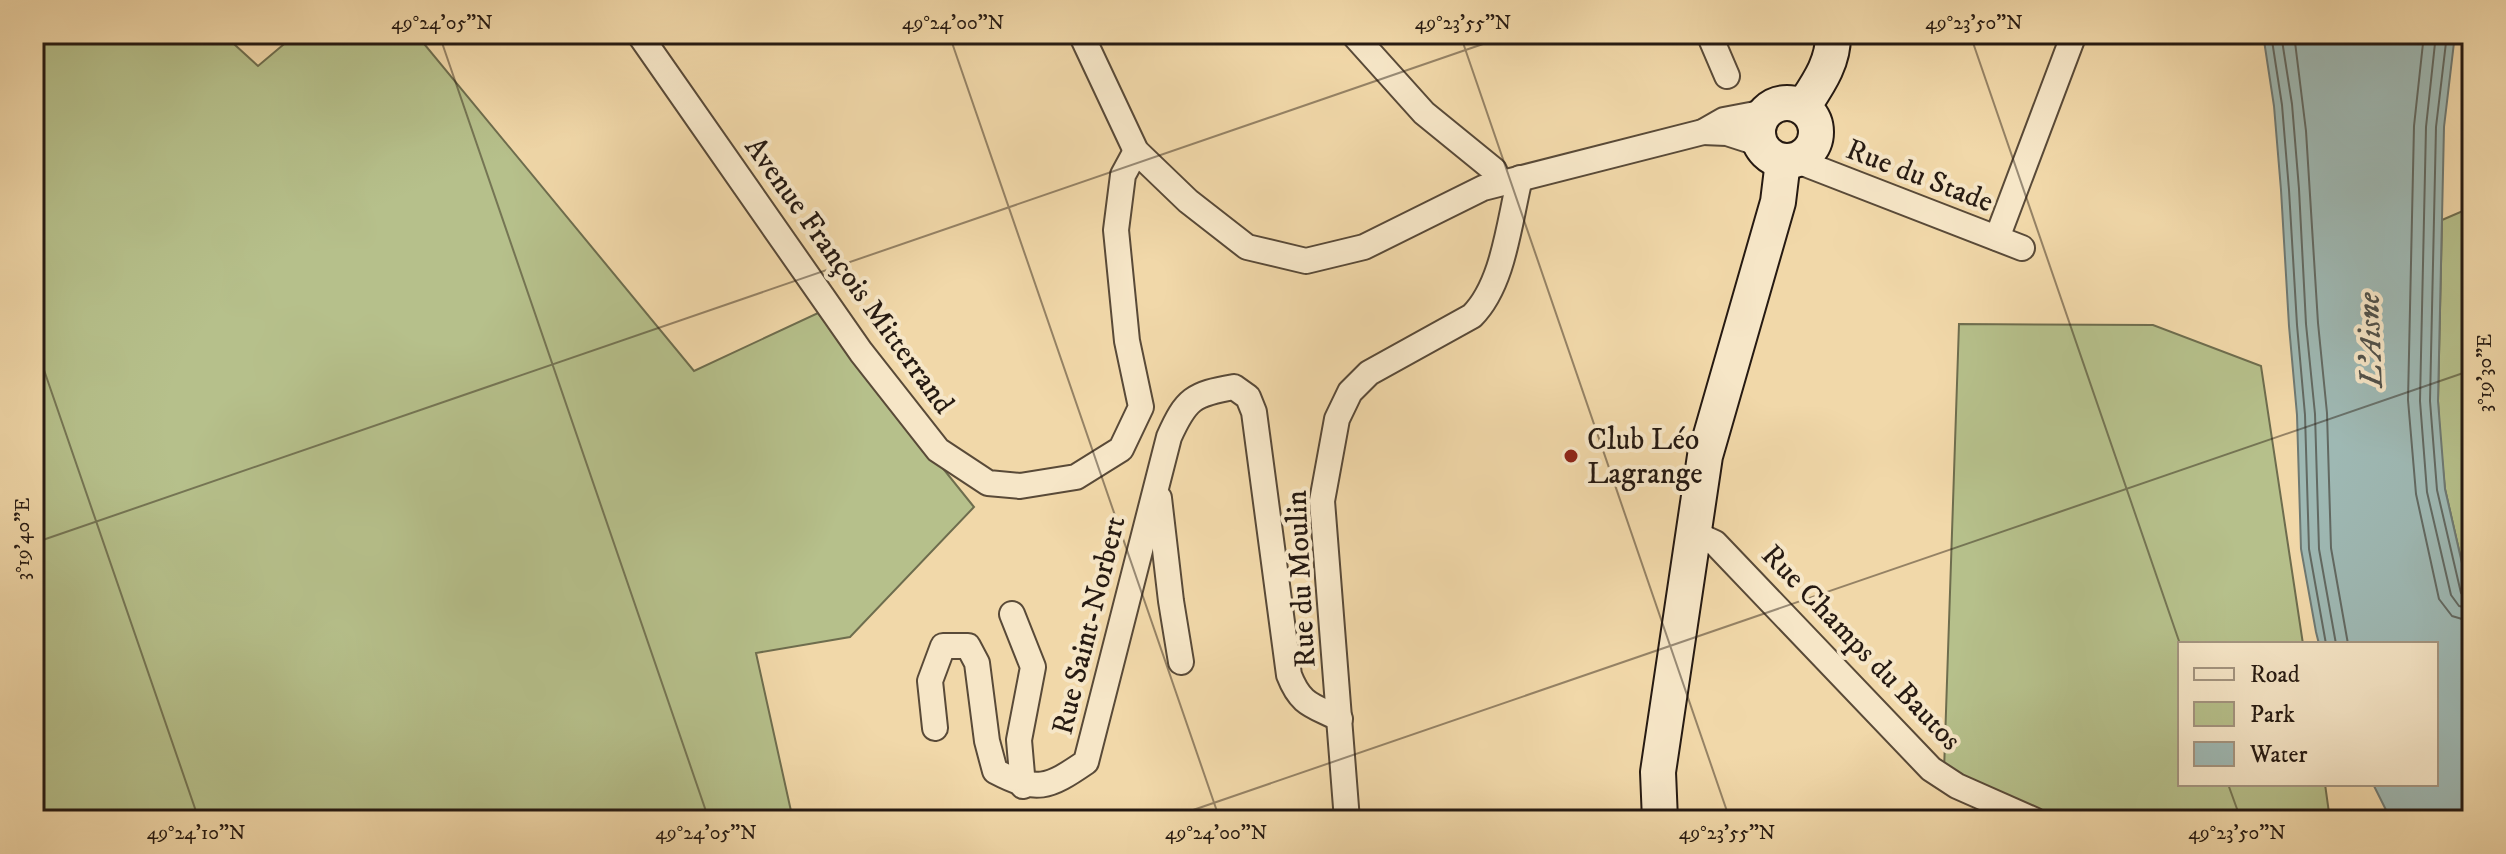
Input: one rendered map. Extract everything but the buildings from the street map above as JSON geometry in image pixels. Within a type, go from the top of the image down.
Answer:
[{"type":"main road","points":[[1803,107],[1820,80],[1833,50],[1833,34]]},
{"type":"main road","points":[[1660,820],[1658,772],[1705,456],[1778,202],[1772,107],[1787,102],[1803,107],[1816,125],[1816,136],[1805,155],[1776,144]]},
{"type":"street","name":"Avenue François Mitterrand","points":[[639,34],[861,352],[938,450],[988,483],[1020,486],[1076,477],[1121,449],[1141,407],[1127,341],[1116,230],[1123,175],[1136,151]]},
{"type":"street","points":[[1081,34],[1136,151],[1188,201],[1247,247],[1306,261],[1364,247],[1483,188],[1703,132],[1724,120],[1776,144]]},
{"type":"street","points":[[1353,34],[1424,113],[1510,181]]},
{"type":"street","points":[[1709,34],[1727,76]]},
{"type":"street","points":[[1997,238],[2074,34]]},
{"type":"street","name":"Rue du Stade","points":[[1776,144],[2022,248]]},
{"type":"street","name":"Rue du Moulin","points":[[1347,820],[1322,501],[1337,419],[1350,392],[1369,373],[1472,316],[1485,303],[1494,285],[1510,181]]},
{"type":"street","name":"Rue Saint-Norbert","points":[[1012,614],[1033,667],[1019,740],[1023,786],[1045,784],[1062,778],[1086,762],[1157,483],[1181,410],[1196,395],[1234,387],[1248,397],[1254,412],[1289,675],[1302,700],[1340,719]]},
{"type":"street","name":"Rue Saint-Norbert","points":[[1157,483],[1181,662]]},
{"type":"street","name":"Rue Champs du Bautos","points":[[1693,533],[1715,543],[1931,769],[1957,786],[2034,820]]},
{"type":"street","points":[[935,728],[930,681],[943,646],[968,646],[977,663],[987,741],[995,771],[1023,786]]},
{"type":"green space","points":[[34,34],[223,34],[258,66],[296,34],[416,34],[694,371],[818,313],[974,507],[850,637],[756,653],[793,820],[34,820]]},
{"type":"green space","points":[[2472,207],[2472,607],[2445,489],[2438,401],[2442,220]]},
{"type":"green space","points":[[1959,324],[2153,325],[2261,366],[2303,642],[2178,642],[2178,786],[2325,786],[2330,820],[2050,820],[1944,771]]},
{"type":"water","name":"L'Aisne","points":[[2263,34],[2455,34],[2444,127],[2438,401],[2445,489],[2472,607],[2472,820],[2391,820],[2374,786],[2438,786],[2438,642],[2318,642],[2301,549],[2297,415],[2274,106]]},
{"type":"place","name":"Club Léo Lagrange","points":[[1571,456]]}]
